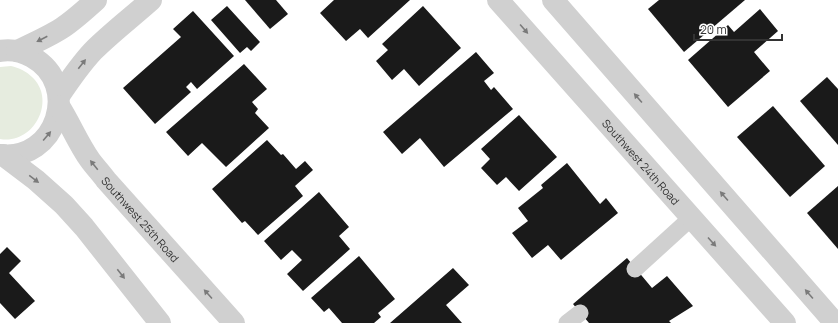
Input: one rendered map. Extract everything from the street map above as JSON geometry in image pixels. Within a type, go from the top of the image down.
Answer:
[{"type":"street","points":[[8,49],[40,40],[62,28],[80,15],[96,0]]},
{"type":"street","points":[[1,155],[17,154],[30,150],[51,132],[56,119],[59,101],[84,62],[93,51],[151,0]]},
{"type":"street","name":"Southwest 24th Road","points":[[498,0],[785,323]]},
{"type":"street","points":[[553,0],[835,323]]},
{"type":"street","name":"Southwest 25th Road","points":[[8,49],[28,54],[45,67],[52,76],[56,85],[59,101],[67,118],[91,161],[106,180],[234,323]]},
{"type":"street","points":[[1,155],[36,180],[64,205],[84,227],[160,323]]},
{"type":"lane","points":[[635,268],[692,218]]},
{"type":"shaded area","points":[[11,66],[20,69],[32,77],[39,87],[42,97],[42,108],[38,119],[32,128],[23,135],[12,139],[0,139],[0,67]]},
{"type":"building","points":[[245,0],[276,0],[288,14],[270,29]]},
{"type":"building","points":[[334,0],[410,0],[368,38],[360,29],[346,41],[320,13]]},
{"type":"building","points":[[659,0],[745,0],[684,52],[648,9]]},
{"type":"building","points":[[227,6],[260,42],[251,51],[247,47],[240,53],[211,20]]},
{"type":"building","points":[[423,6],[461,48],[419,86],[404,69],[392,80],[376,61],[388,50],[382,44]]},
{"type":"building","points":[[760,9],[778,31],[754,52],[770,71],[728,107],[688,60],[728,25],[734,32]]},
{"type":"building","points":[[193,11],[234,56],[197,89],[191,82],[186,87],[191,92],[155,124],[123,88],[181,37],[173,29]]},
{"type":"building","points":[[476,52],[494,73],[484,81],[491,90],[494,87],[513,109],[444,167],[420,138],[402,154],[383,132]]},
{"type":"building","points":[[244,64],[267,89],[252,102],[258,109],[255,113],[269,128],[226,167],[202,143],[188,156],[166,132]]},
{"type":"building","points":[[827,77],[838,89],[838,145],[800,101]]},
{"type":"building","points":[[773,106],[825,166],[790,197],[737,137]]},
{"type":"building","points":[[519,115],[557,157],[519,191],[506,177],[497,185],[481,168],[490,159],[481,149]]},
{"type":"building","points":[[267,140],[281,155],[283,154],[296,169],[305,161],[313,170],[295,186],[303,196],[258,235],[245,221],[242,223],[212,189]]},
{"type":"building","points":[[567,163],[600,204],[606,198],[618,213],[561,260],[548,245],[532,258],[512,233],[528,221],[518,208],[543,188],[541,185]]},
{"type":"building","points":[[838,186],[838,249],[807,213]]},
{"type":"building","points":[[319,192],[349,227],[339,236],[350,249],[303,291],[287,274],[302,260],[292,250],[281,260],[264,241]]},
{"type":"building","points":[[7,247],[21,261],[9,273],[35,301],[15,319],[0,303],[0,254]]},
{"type":"building","points":[[359,256],[395,299],[378,313],[381,317],[374,323],[342,323],[329,308],[324,312],[311,298]]},
{"type":"building","points":[[627,258],[652,288],[667,276],[693,306],[669,321],[671,323],[589,323],[573,304]]},
{"type":"building","points":[[453,268],[469,285],[446,305],[462,323],[390,323]]}]
